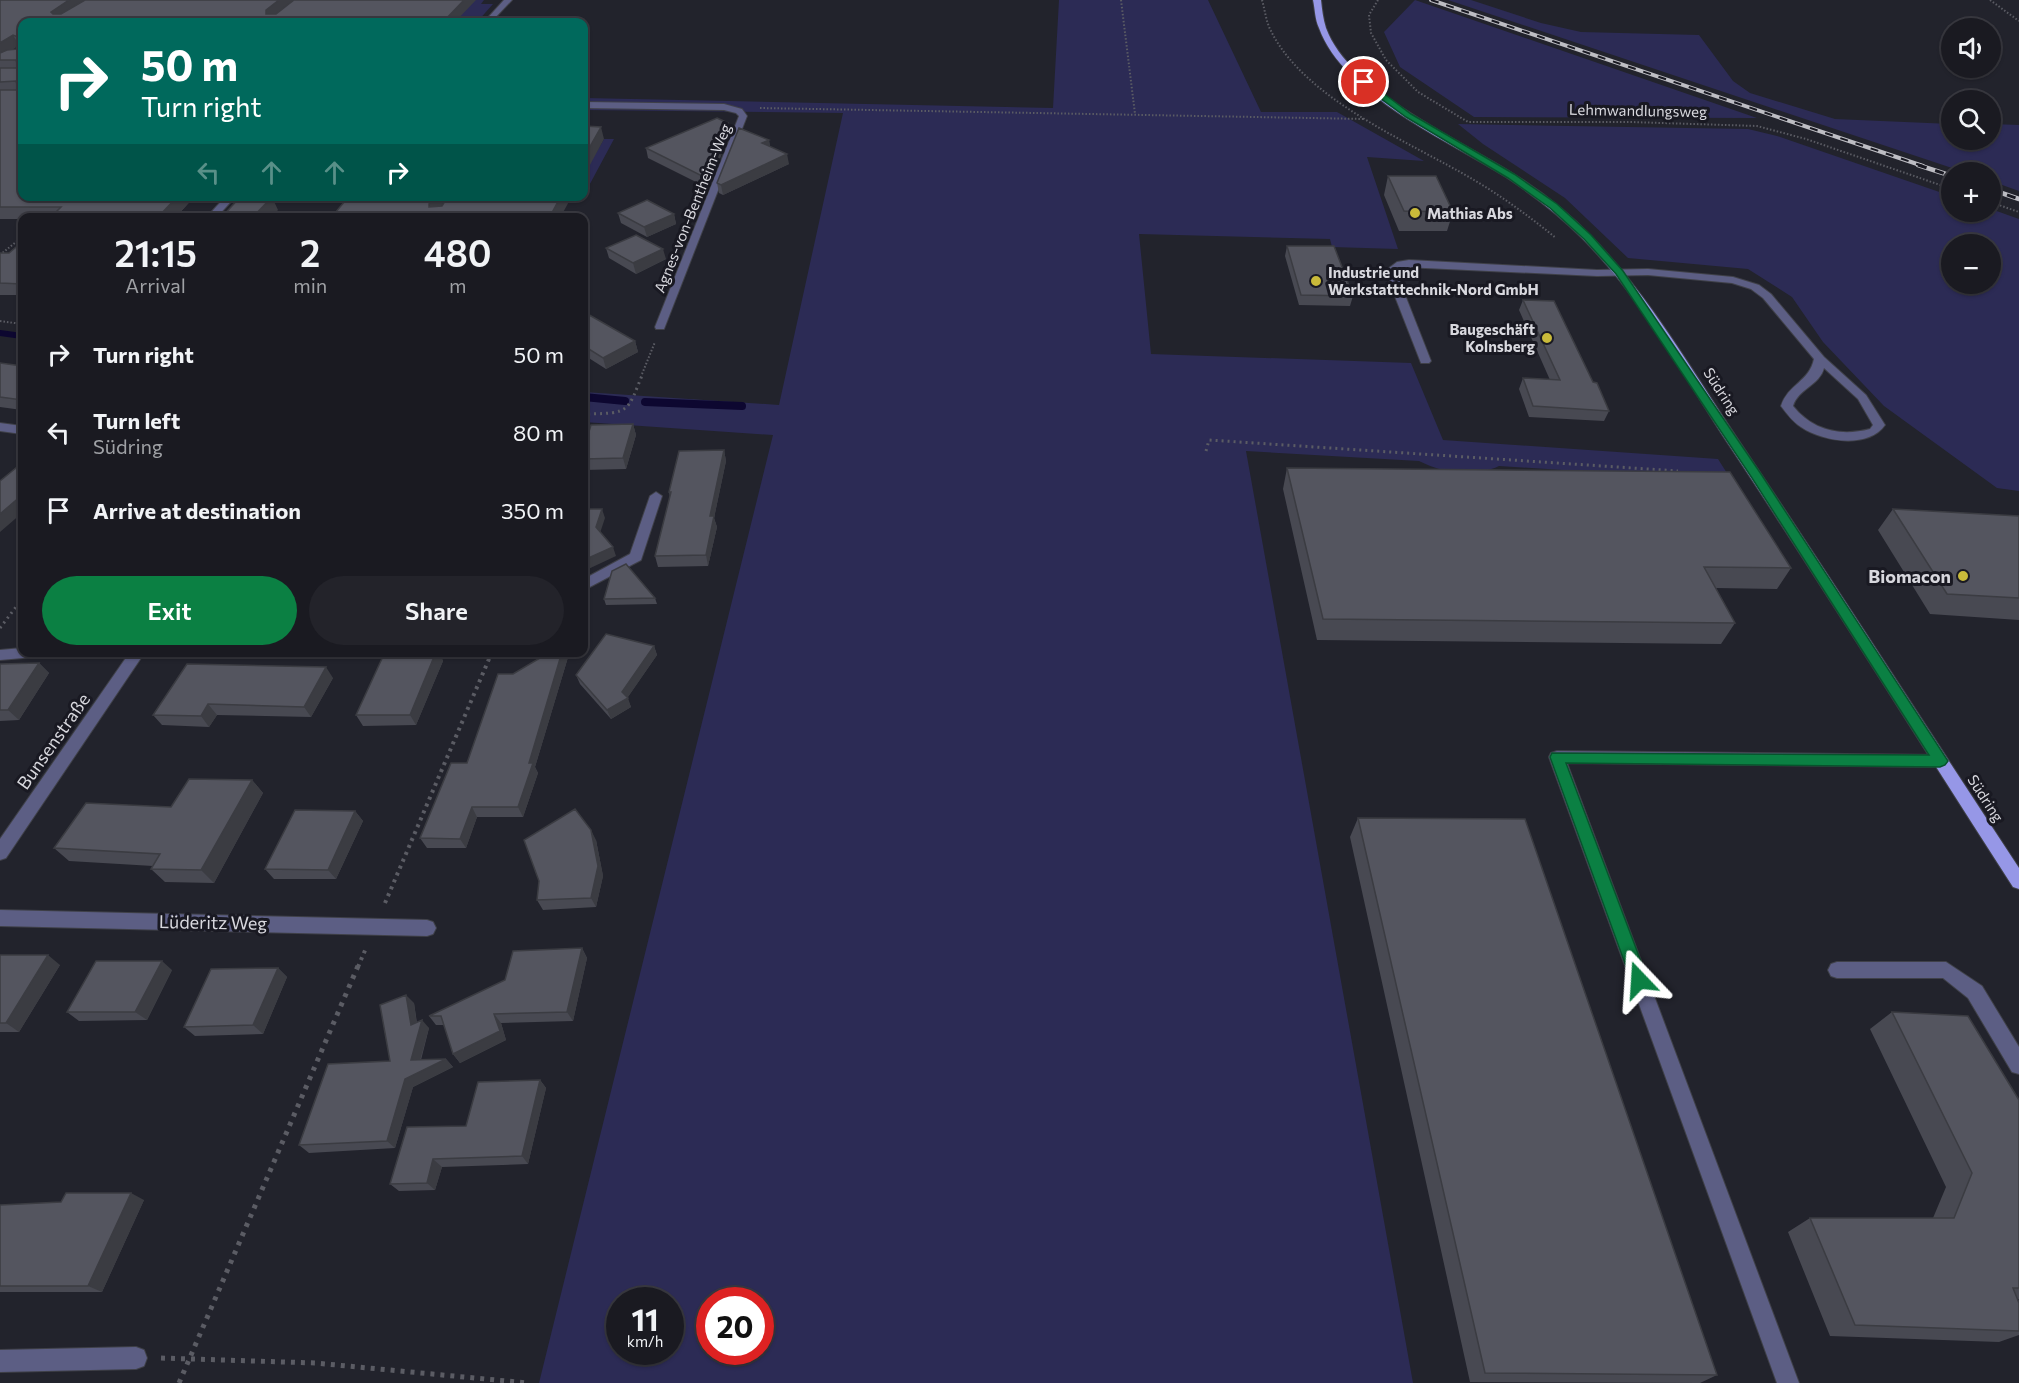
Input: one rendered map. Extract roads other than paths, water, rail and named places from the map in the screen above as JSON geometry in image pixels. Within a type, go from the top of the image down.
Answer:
[{"type":"main road","name":"Südring","points":[[1317,0],[1321,29],[1332,48],[1351,71],[1408,115],[1511,176],[1554,206],[1588,237],[1620,273],[1757,477],[2019,882]]},
{"type":"street","points":[[491,18],[508,0]]},
{"type":"street","name":"Agnes-von-Bentheim-Weg","points":[[588,105],[724,107],[739,111],[743,116],[660,327]]},
{"type":"street","points":[[215,213],[227,201]]},
{"type":"street","points":[[1425,361],[1390,271],[1394,267],[1409,263],[1620,273],[1648,272],[1733,280],[1755,287],[1767,296],[1820,359],[1860,396],[1876,416],[1879,424],[1874,432],[1847,437],[1825,434],[1795,418],[1787,406],[1790,396],[1816,373],[1820,359]]},
{"type":"street","points":[[0,427],[18,429]]},
{"type":"street","points":[[588,583],[636,557],[656,496]]},
{"type":"street","points":[[0,655],[18,653]]},
{"type":"street","name":"Bunsenstraße","points":[[0,853],[135,657]]},
{"type":"street","points":[[1788,1383],[1557,757],[1940,761]]},
{"type":"street","name":"Lüderitz Weg","points":[[0,918],[427,928]]},
{"type":"street","points":[[1837,970],[1946,970],[1976,992],[2011,1039],[2019,1065]]},
{"type":"street","points":[[0,1361],[136,1358]]},
{"type":"waterway","points":[[0,333],[18,335]]},
{"type":"waterway","points":[[588,397],[625,401]]},
{"type":"waterway","points":[[645,402],[742,406]]},
{"type":"railway","points":[[1431,0],[1923,166]]},
{"type":"railway","points":[[1918,165],[1941,172]]},
{"type":"railway","points":[[2001,193],[2019,199]]},
{"type":"place","name":"Mathias Abs","points":[[1415,213]]},
{"type":"place","name":"Industrie und Werkstatttechnik-Nord GmbH","points":[[1316,281]]},
{"type":"place","name":"Baugeschäft Kolnsberg","points":[[1547,338]]},
{"type":"place","name":"Biomacon","points":[[1963,576]]}]
